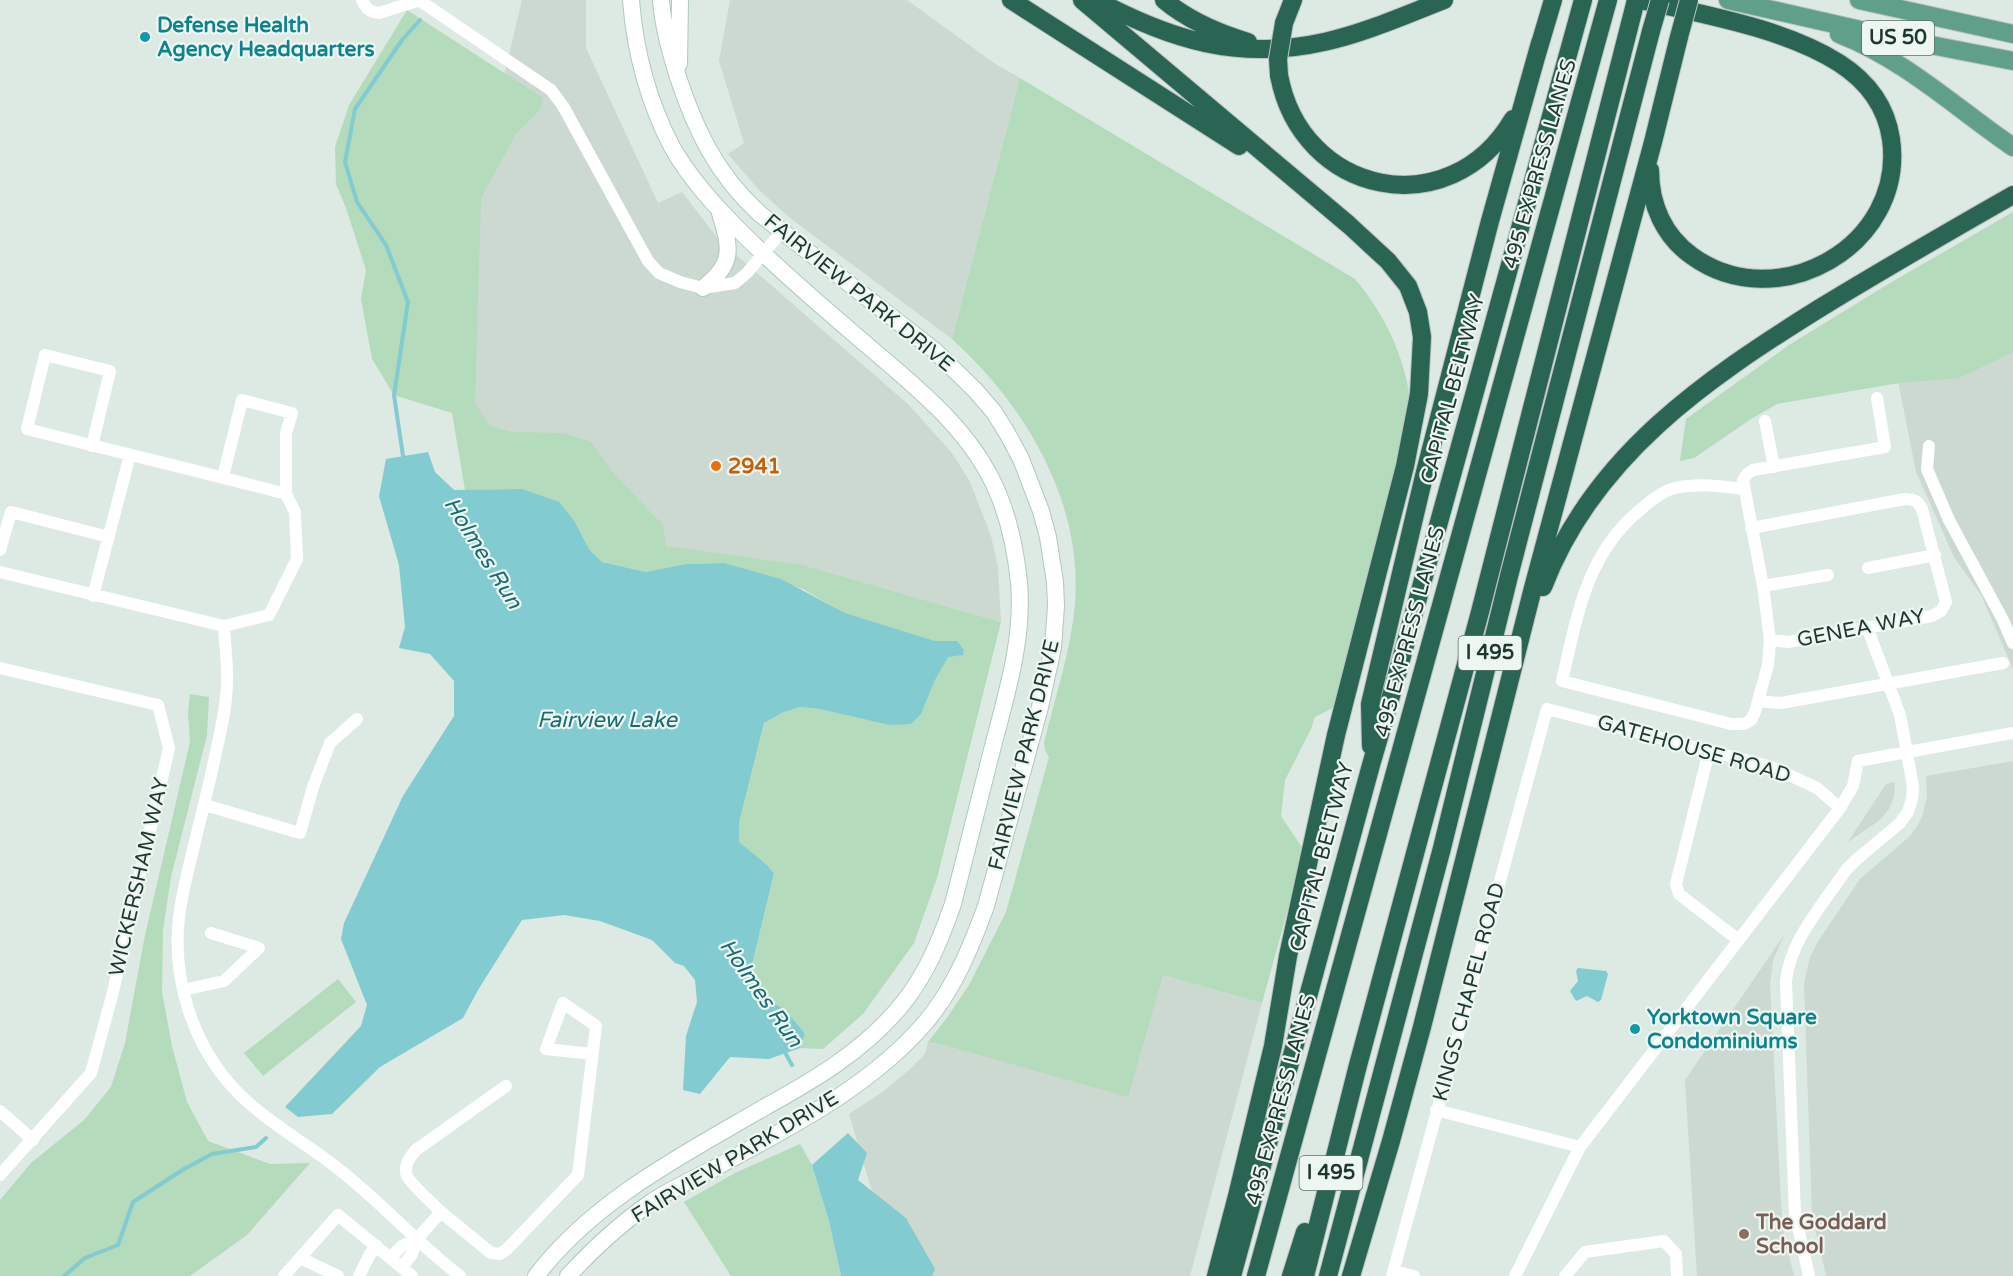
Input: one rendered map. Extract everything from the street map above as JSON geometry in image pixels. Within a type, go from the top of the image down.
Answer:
[{"type":"highway","points":[[1011,0],[1313,195]]},
{"type":"highway","points":[[1082,0],[1349,225],[1388,261],[1408,286],[1418,312],[1422,337],[1419,394],[1405,466],[1336,735],[1288,956],[1273,1046],[1216,1276]]},
{"type":"highway","points":[[1096,0],[1126,16],[1184,39],[1235,48],[1283,47],[1341,38],[1444,0]]},
{"type":"highway","points":[[1164,0],[1194,20],[1218,32],[1255,44],[1283,47]]},
{"type":"highway","points":[[1293,0],[1284,23],[1278,59],[1278,75],[1284,100],[1292,117],[1309,141],[1344,170],[1370,181],[1389,184],[1426,184],[1442,180],[1470,166],[1495,144],[1507,130],[1523,98],[1552,3]]},
{"type":"highway","name":"495 EXPRESS LANES","points":[[1256,1276],[1608,0]]},
{"type":"highway","name":"I 495","points":[[1305,1276],[1357,1069],[1477,622],[1636,0]]},
{"type":"highway","points":[[1641,0],[1772,33],[1803,44],[1840,64],[1859,78],[1879,101],[1890,130],[1893,151],[1892,170],[1888,188],[1872,222],[1846,249],[1812,269],[1778,278],[1760,279],[1733,275],[1714,269],[1681,247],[1669,234],[1657,212],[1651,187],[1653,142]]},
{"type":"highway","name":"I 495","points":[[1328,1276],[1442,848],[1509,576],[1660,0]]},
{"type":"highway","points":[[1351,1276],[1422,1027],[1514,664],[1689,0]]},
{"type":"highway","name":"CAPITAL BELTWAY","points":[[1232,1276],[1581,7]]},
{"type":"highway","points":[[1371,765],[1371,704],[1391,613],[1490,221],[1540,43]]},
{"type":"highway","points":[[1514,664],[1548,573],[1566,538],[1588,502],[1628,452],[1666,417],[1723,372],[1769,340],[1876,274],[2013,195]]},
{"type":"highway","points":[[1290,1276],[1357,1069]]},
{"type":"highway","points":[[1267,1276],[1303,1107]]},
{"type":"main road","name":"FAIRVIEW PARK DRIVE","points":[[536,1276],[584,1223],[607,1204],[634,1185],[843,1059],[867,1041],[900,1007],[928,965],[943,934],[953,903],[1014,665],[1020,606],[1017,564],[1005,514],[989,475],[961,434],[926,396],[763,254],[718,209],[692,175],[673,147],[650,95],[635,38],[631,0]]},
{"type":"main road","name":"FAIRVIEW PARK DRIVE","points":[[568,1276],[603,1240],[654,1201],[846,1092],[889,1060],[927,1021],[960,969],[986,906],[1049,673],[1053,648],[1056,606],[1052,558],[1046,528],[1033,487],[1007,433],[994,412],[975,390],[934,350],[743,198],[716,164],[687,105],[668,45],[661,0]]},
{"type":"main road","points":[[679,80],[680,0]]},
{"type":"main road","name":"US 50","points":[[1728,0],[1784,14],[2013,61]]},
{"type":"main road","name":"US 50","points":[[1858,0],[2012,34]]},
{"type":"main road","points":[[1784,14],[1846,36],[1895,62],[2013,147]]},
{"type":"main road","points":[[703,288],[721,271],[730,249],[718,209]]},
{"type":"street","points":[[362,0],[365,8],[379,14],[419,0],[551,90],[563,106],[648,261],[659,273],[703,288],[735,283],[747,273],[782,231]]},
{"type":"street","points":[[92,446],[110,371],[45,356],[27,429],[92,446],[223,477],[286,494]]},
{"type":"street","points":[[1743,489],[1707,484],[1673,488],[1653,498],[1627,520],[1602,553],[1590,576],[1578,613],[1562,681],[1731,724],[1743,724],[1751,720],[1768,664],[1770,640],[1763,586],[1743,480],[1753,470],[1885,447],[1877,398]]},
{"type":"street","points":[[0,572],[224,626],[269,615],[297,559],[295,512],[286,494],[286,433],[292,413],[242,400],[223,477]]},
{"type":"street","points":[[1765,421],[1774,467]]},
{"type":"street","points":[[1929,446],[1927,469],[1948,520],[2003,620],[2013,643]]},
{"type":"street","points":[[93,596],[130,455]]},
{"type":"street","points":[[1751,528],[1905,499],[1912,499],[1919,503],[1935,555],[1868,568]]},
{"type":"street","points":[[0,550],[11,512],[109,537]]},
{"type":"street","name":"GENEA WAY","points":[[1770,640],[1788,642],[1932,616],[1941,611],[1946,602],[1935,555]]},
{"type":"street","points":[[1763,586],[1828,575]]},
{"type":"street","points":[[224,626],[227,664],[225,713],[178,923],[177,947],[183,990],[192,1020],[204,1048],[217,1067],[250,1104],[349,1177],[460,1276]]},
{"type":"street","points":[[1809,1276],[1795,1214],[1787,973],[1796,944],[1846,870],[1894,830],[1908,812],[1912,799],[1912,786],[1900,715],[1867,627]]},
{"type":"street","points":[[1758,701],[1781,704],[2003,663]]},
{"type":"street","name":"WICKERSHAM WAY","points":[[0,668],[158,705],[169,748],[112,996],[91,1073],[0,1175]]},
{"type":"street","name":"GATEHOUSE ROAD","points":[[1547,709],[1772,767],[1817,788],[1840,808]]},
{"type":"street","name":"KINGS CHAPEL ROAD","points":[[1393,1274],[1547,709]]},
{"type":"street","points":[[205,805],[300,833],[313,787],[330,743],[357,719]]},
{"type":"street","points":[[1515,1276],[1580,1147],[1737,939],[1840,808],[1854,786],[1858,761],[2013,732]]},
{"type":"street","points":[[1709,751],[1676,884],[1679,894],[1737,939]]},
{"type":"street","points":[[183,990],[224,981],[259,948],[211,933]]},
{"type":"street","points":[[506,1086],[416,1150],[406,1167],[407,1177],[441,1212],[491,1253],[500,1254],[578,1175],[596,1026],[563,1003],[546,1048],[592,1054]]},
{"type":"street","points":[[1436,1110],[1580,1147]]},
{"type":"street","points":[[0,1111],[33,1140]]},
{"type":"street","points":[[402,1267],[412,1254],[417,1239],[441,1212]]},
{"type":"street","points":[[284,1276],[338,1215],[412,1276]]},
{"type":"street","points":[[391,1257],[402,1246],[417,1239]]},
{"type":"street","points":[[1565,1276],[1585,1252],[1664,1241],[1676,1254],[1677,1276]]},
{"type":"street","points":[[359,1276],[370,1254],[377,1246]]},
{"type":"street","points":[[300,1258],[338,1276]]},
{"type":"street","points":[[1393,1274],[1414,1276]]},
{"type":"shaded area","points":[[522,0],[586,0],[586,48],[658,203],[682,192],[719,240],[909,405],[952,453],[970,482],[991,536],[998,567],[1001,622],[803,565],[617,540],[472,474],[456,387],[432,380]]},
{"type":"shaded area","points":[[730,0],[907,0],[994,63],[1020,78],[952,339],[790,218],[759,190],[728,154],[744,143],[719,61]]},
{"type":"shaded area","points":[[2013,260],[2013,669],[1981,595],[1954,557],[1916,472],[1887,325]]},
{"type":"shaded area","points":[[2013,761],[2013,1276],[1826,1276],[1812,1214],[1804,984],[1810,957],[1860,879],[1909,837],[1916,828],[1922,817],[1927,797],[1926,776]]},
{"type":"shaded area","points":[[1895,782],[1894,797],[1889,809],[1880,820],[1848,842],[1886,784]]},
{"type":"shaded area","points":[[1784,935],[1773,961],[1770,984],[1783,1230],[1794,1276],[1697,1276],[1685,1080]]},
{"type":"shaded area","points":[[1163,975],[1262,1003],[1190,1276],[897,1276],[849,1114],[884,1091],[911,1068],[925,1054],[928,1042],[948,1046]]},
{"type":"green space","points":[[407,10],[543,98],[539,111],[516,134],[481,198],[475,403],[490,426],[512,432],[564,433],[591,442],[614,474],[663,525],[666,546],[803,565],[1001,622],[937,878],[914,943],[863,1014],[823,1049],[800,1048],[805,1034],[778,1006],[755,996],[748,981],[774,875],[767,865],[739,843],[739,823],[764,723],[782,713],[800,707],[820,709],[934,682],[948,656],[962,655],[957,641],[935,641],[844,613],[803,589],[724,563],[686,564],[646,572],[602,562],[589,549],[575,522],[522,489],[465,490],[452,413],[394,395],[372,359],[361,299],[366,270],[336,184],[335,147],[349,105]]},
{"type":"green space","points":[[1020,78],[1355,279],[1385,322],[1399,354],[1411,405],[1342,703],[1315,717],[1285,780],[1281,816],[1301,846],[1299,869],[1262,1003],[1163,975],[1128,1097],[928,1042],[969,985],[1006,912],[1049,757],[1044,743],[1066,656],[1075,604],[1075,566],[1070,529],[1059,493],[1044,458],[1026,425],[1004,394],[952,339]]},
{"type":"green space","points":[[2013,212],[2013,352],[1959,378],[1899,383],[1777,404],[1694,458],[1680,461],[1686,419],[1789,345]]},
{"type":"green space","points":[[190,694],[209,697],[207,735],[171,877],[163,930],[162,992],[172,1046],[187,1102],[208,1141],[270,1164],[310,1163],[247,1235],[190,1276],[0,1276],[0,1200],[31,1163],[84,1120],[111,1087],[125,1043],[145,935],[190,742],[188,713]]},
{"type":"green space","points":[[338,979],[356,1002],[263,1076],[244,1053]]},
{"type":"green space","points":[[800,1144],[812,1165],[829,1221],[841,1276],[731,1276],[684,1202],[735,1173]]},
{"type":"water","name":"Fairview Lake","points":[[428,452],[435,472],[454,490],[522,489],[559,502],[575,522],[589,549],[602,562],[646,572],[686,564],[724,563],[781,579],[845,613],[935,641],[957,641],[964,650],[963,655],[948,657],[934,682],[921,714],[911,724],[890,725],[820,709],[800,707],[782,713],[764,723],[739,823],[739,842],[767,865],[774,874],[748,981],[755,996],[778,1006],[805,1034],[800,1048],[769,1059],[730,1057],[700,1094],[683,1090],[686,1036],[697,1002],[695,980],[684,966],[675,963],[652,940],[600,921],[564,915],[522,920],[463,1018],[380,1067],[332,1114],[298,1117],[285,1107],[361,1026],[367,1005],[341,939],[344,923],[403,796],[454,716],[454,681],[430,654],[399,648],[405,627],[399,565],[379,496],[386,459]]},
{"type":"water","points":[[1578,968],[1606,971],[1608,974],[1601,1000],[1598,1002],[1587,996],[1576,1001],[1570,991],[1578,981],[1576,971]]},
{"type":"water","points":[[848,1133],[867,1153],[858,1180],[906,1218],[935,1269],[932,1276],[841,1276],[829,1221],[812,1165]]},
{"type":"waterway","name":"Holmes Run","points":[[406,460],[403,456],[394,395],[408,302],[386,245],[357,202],[345,162],[355,109],[402,40],[420,20]]},
{"type":"waterway","name":"Holmes Run","points":[[783,1049],[792,1065]]},
{"type":"waterway","points":[[64,1276],[85,1258],[118,1245],[133,1202],[212,1154],[256,1147],[266,1138]]},
{"type":"place","name":"Defense Health Agency Headquarters","points":[[145,37]]},
{"type":"place","name":"2941","points":[[716,466]]},
{"type":"place","name":"Yorktown Square Condominiums","points":[[1635,1029]]},
{"type":"place","name":"The Goddard School","points":[[1744,1234]]}]
